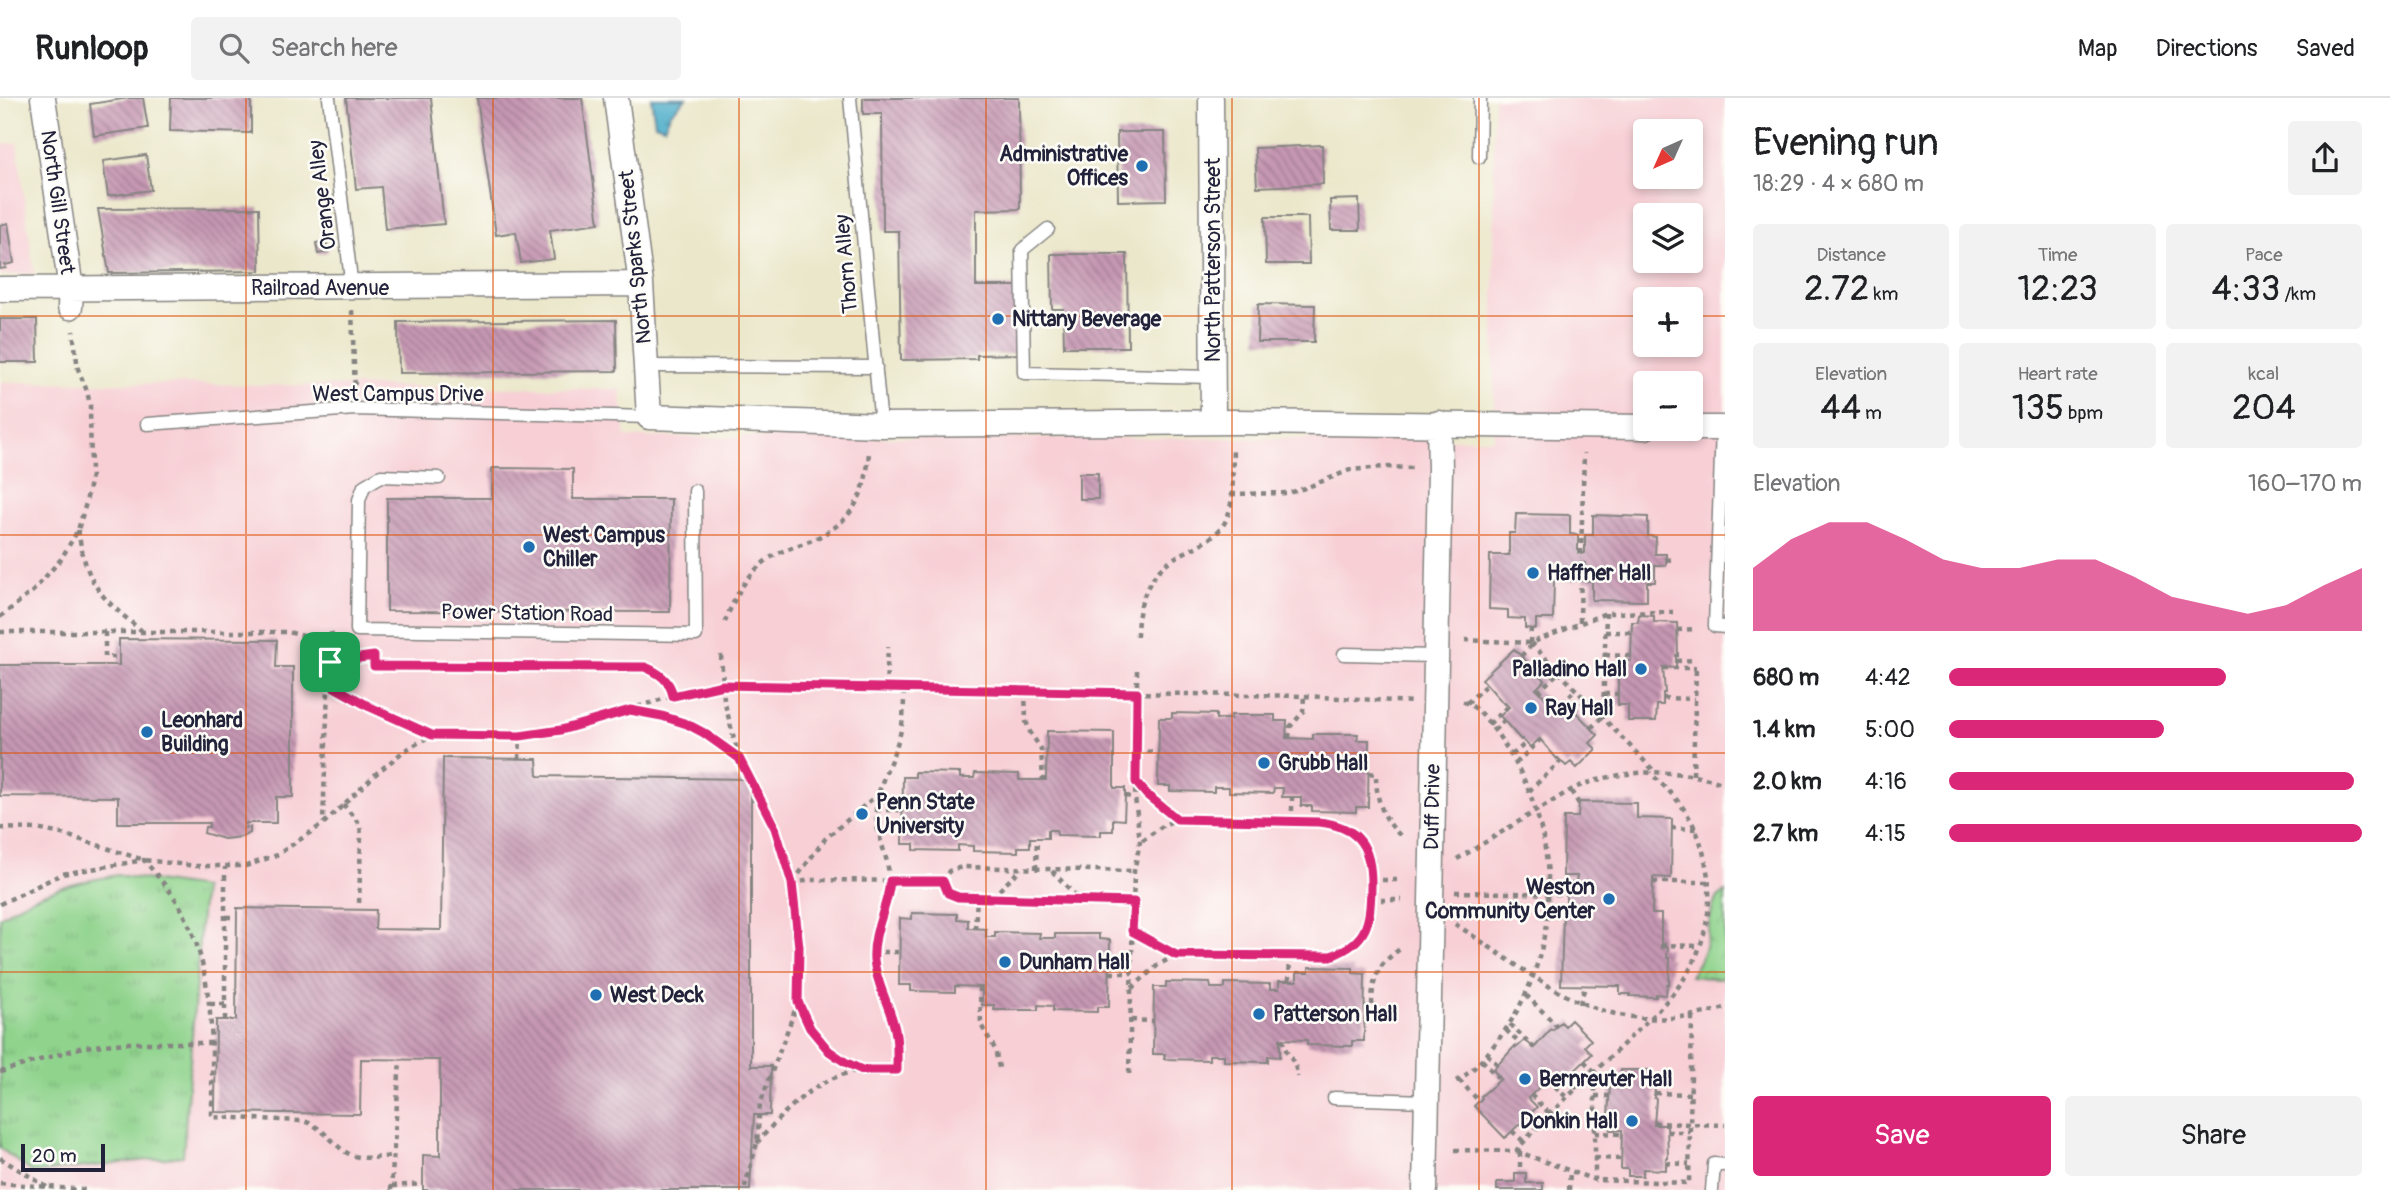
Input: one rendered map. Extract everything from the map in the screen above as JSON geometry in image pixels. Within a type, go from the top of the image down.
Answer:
[{"type":"street","name":"North Gill Street","points":[[43,98],[70,298]]},
{"type":"street","name":"North Sparks Street","points":[[616,98],[640,284],[649,417]]},
{"type":"street","name":"North Patterson Street","points":[[1211,98],[1213,422]]},
{"type":"street","name":"Railroad Avenue","points":[[0,289],[70,298],[352,288],[640,284]]},
{"type":"street","points":[[649,417],[876,433],[1213,422],[1633,427]]},
{"type":"street","name":"Duff Drive","points":[[1425,1190],[1439,424]]},
{"type":"street","points":[[1703,428],[1723,428]]},
{"type":"lane","name":"Orange Alley","points":[[329,98],[352,288]]},
{"type":"lane","name":"Thorn Alley","points":[[850,98],[876,367],[876,433]]},
{"type":"lane","points":[[1479,157],[1480,98]]},
{"type":"lane","points":[[1048,229],[1022,250],[1024,373],[1214,377]]},
{"type":"lane","points":[[647,366],[876,367]]},
{"type":"lane","name":"West Campus Drive","points":[[147,424],[355,409],[649,417]]},
{"type":"lane","points":[[1723,428],[1721,540],[1715,626],[1725,627]]},
{"type":"lane","name":"Power Station Road","points":[[439,478],[381,477],[364,486],[359,500],[357,630],[696,635],[695,491]]},
{"type":"lane","points":[[1344,654],[1434,656]]},
{"type":"lane","points":[[1334,1098],[1426,1101]]},
{"type":"lane","points":[[1712,1190],[1714,1164],[1725,1165]]},
{"type":"path","points":[[352,288],[355,409]]},
{"type":"path","points":[[0,617],[47,576],[61,559],[78,530],[90,476],[89,399],[78,369],[70,298]]},
{"type":"path","points":[[725,622],[738,592],[760,566],[781,552],[831,531],[850,515],[861,495],[869,470],[876,433]]},
{"type":"path","points":[[1137,636],[1140,604],[1155,577],[1167,563],[1198,546],[1221,528],[1227,519],[1233,448]]},
{"type":"path","points":[[1581,554],[1584,453]]},
{"type":"path","points":[[1231,494],[1289,493],[1339,473],[1362,468],[1424,468]]},
{"type":"path","points":[[78,530],[82,560],[101,595],[142,632]]},
{"type":"path","points":[[1666,559],[1675,559]]},
{"type":"path","points":[[1580,622],[1581,563]]},
{"type":"path","points":[[1521,656],[1531,644],[1606,613],[1673,612]]},
{"type":"path","points":[[1591,728],[1603,717],[1606,613]]},
{"type":"path","points":[[1531,628],[1531,644]]},
{"type":"path","points":[[1676,630],[1696,629]]},
{"type":"path","points":[[0,632],[289,632],[312,638],[324,650],[330,662],[323,824]]},
{"type":"path","points":[[105,632],[105,657],[119,657]]},
{"type":"path","points":[[1605,632],[1632,632]]},
{"type":"path","points":[[1465,640],[1531,644],[1680,801],[1696,829],[1709,882],[1707,913],[1700,946],[1680,985],[1524,1142],[1518,1151],[1520,1172]]},
{"type":"path","points":[[886,688],[887,647]]},
{"type":"path","points":[[721,655],[728,718],[739,758],[775,828],[792,883],[799,939],[798,1002],[760,1104],[757,1143],[744,1190]]},
{"type":"path","points":[[1605,655],[1631,656]]},
{"type":"path","points":[[330,662],[374,656],[374,666],[645,667],[659,673],[667,682],[673,696]]},
{"type":"path","points":[[1676,661],[1696,665]]},
{"type":"path","points":[[1538,673],[1549,662]]},
{"type":"path","points":[[1663,668],[1696,665]]},
{"type":"path","points":[[1693,775],[1696,665]]},
{"type":"path","points":[[1129,1074],[1132,931],[1135,871],[1140,842],[1135,797],[1137,666]]},
{"type":"path","points":[[1604,670],[1618,670]]},
{"type":"path","points":[[1538,692],[1559,672]]},
{"type":"path","points":[[329,684],[370,707],[432,735],[520,736],[561,730],[673,696],[723,685],[1304,695],[1420,702]]},
{"type":"path","points":[[1467,703],[1487,684]]},
{"type":"path","points":[[757,1143],[787,1108],[830,1081],[862,1070],[897,1070],[894,1023],[876,977],[873,951],[878,925],[888,900],[890,881],[887,857],[876,825],[876,810],[878,794],[900,737],[904,688]]},
{"type":"path","points":[[1555,710],[1576,689]]},
{"type":"path","points":[[1025,691],[1026,721],[1041,749],[1043,780]]},
{"type":"path","points":[[1604,694],[1618,694]]},
{"type":"path","points":[[1289,738],[1290,727],[1303,712],[1304,695]]},
{"type":"path","points":[[1663,698],[1695,699]]},
{"type":"path","points":[[1574,711],[1586,700]]},
{"type":"path","points":[[1451,702],[1467,703],[1489,724],[1512,755],[1545,837],[1548,865],[1547,923],[1534,977],[1506,1030],[1482,1060],[1458,1080],[1479,1101]]},
{"type":"path","points":[[1489,724],[1508,706]]},
{"type":"path","points":[[630,710],[687,724],[739,758]]},
{"type":"path","points":[[1494,730],[1504,720]]},
{"type":"path","points":[[0,828],[37,829],[66,835],[144,860],[225,867],[246,866],[276,855],[323,824],[387,765],[432,735]]},
{"type":"path","points":[[519,759],[520,736]]},
{"type":"path","points":[[1516,763],[1541,739]]},
{"type":"path","points":[[1512,755],[1525,743]]},
{"type":"path","points":[[1137,751],[1159,752]]},
{"type":"path","points":[[1529,792],[1561,761]]},
{"type":"path","points":[[1369,773],[1376,774],[1377,794],[1386,820],[1403,838]]},
{"type":"path","points":[[1454,860],[1571,791],[1600,779],[1653,773],[1693,775],[1725,784]]},
{"type":"path","points":[[1136,782],[1147,795],[1177,819]]},
{"type":"path","points":[[1571,791],[1579,804]]},
{"type":"path","points":[[792,883],[825,839],[878,794]]},
{"type":"path","points":[[1125,796],[1135,797]]},
{"type":"path","points":[[1292,797],[1292,821]]},
{"type":"path","points":[[751,800],[760,799]]},
{"type":"path","points":[[343,804],[360,825],[359,905]]},
{"type":"path","points":[[876,810],[903,810]]},
{"type":"path","points":[[1132,931],[1176,955],[1331,956],[1345,951],[1363,934],[1371,913],[1372,869],[1365,847],[1347,829],[1334,824],[1177,819],[1140,842]]},
{"type":"path","points":[[1671,828],[1696,829]]},
{"type":"path","points":[[1036,869],[1037,838]]},
{"type":"path","points":[[0,904],[62,874],[144,860]]},
{"type":"path","points":[[144,860],[167,887],[185,915],[203,964],[212,1043],[212,1117],[292,1116],[314,1124],[344,1151],[358,1157],[392,1156]]},
{"type":"path","points":[[225,867],[225,1020]]},
{"type":"path","points":[[943,881],[949,871],[962,867],[1135,871]]},
{"type":"path","points":[[991,898],[1022,869]]},
{"type":"path","points":[[1051,870],[1081,900]]},
{"type":"path","points":[[792,883],[811,880],[943,881]]},
{"type":"path","points":[[1371,880],[1402,880]]},
{"type":"path","points":[[943,881],[952,896],[1134,902]]},
{"type":"path","points":[[1653,882],[1709,882]]},
{"type":"path","points":[[1447,892],[1566,894]]},
{"type":"path","points":[[975,929],[976,898]]},
{"type":"path","points":[[1371,900],[1402,900]]},
{"type":"path","points":[[226,917],[236,917]]},
{"type":"path","points":[[1447,919],[1580,1004],[1617,1015],[1650,1018],[1692,1016],[1725,1008]]},
{"type":"path","points":[[1661,945],[1700,946]]},
{"type":"path","points":[[1364,1007],[1372,1007],[1374,986],[1382,963],[1401,949]]},
{"type":"path","points":[[873,951],[900,952]]},
{"type":"path","points":[[1132,988],[1158,965],[1176,955]]},
{"type":"path","points":[[1289,981],[1290,956]]},
{"type":"path","points":[[1110,973],[1132,973]]},
{"type":"path","points":[[1580,1004],[1585,986]]},
{"type":"path","points":[[980,987],[981,1025],[995,1049],[1000,1072]]},
{"type":"path","points":[[1525,995],[1557,1026]]},
{"type":"path","points":[[798,1002],[817,1038],[845,1062],[862,1070]]},
{"type":"path","points":[[209,1004],[225,1004]]},
{"type":"path","points":[[1455,1150],[1518,1151],[1595,1180],[1689,1183],[1692,1016]]},
{"type":"path","points":[[1131,1020],[1154,1021]]},
{"type":"path","points":[[1510,1024],[1534,1048]]},
{"type":"path","points":[[1506,1030],[1520,1044]]},
{"type":"path","points":[[1283,1039],[1286,1050],[1295,1061],[1297,1077]]},
{"type":"path","points":[[0,1072],[83,1047],[212,1043]]},
{"type":"path","points":[[1487,1054],[1498,1065]]},
{"type":"path","points":[[400,1060],[391,1188],[423,1184]]},
{"type":"path","points":[[1482,1060],[1500,1080]]},
{"type":"path","points":[[1584,1061],[1595,1072],[1595,1180]]},
{"type":"path","points":[[1567,1078],[1578,1089]]},
{"type":"path","points":[[1548,1079],[1568,1099]]},
{"type":"path","points":[[1655,1093],[1690,1094]]},
{"type":"path","points":[[1531,1095],[1551,1115]]},
{"type":"path","points":[[1595,1096],[1611,1096]]},
{"type":"path","points":[[1529,1114],[1541,1126]]},
{"type":"path","points":[[1595,1120],[1610,1120]]},
{"type":"path","points":[[1654,1123],[1725,1125]]},
{"type":"path","points":[[1513,1130],[1524,1142]]},
{"type":"path","points":[[1667,1132],[1690,1132]]},
{"type":"path","points":[[1595,1133],[1622,1134]]},
{"type":"path","points":[[0,1158],[49,1189]]},
{"type":"path","points":[[1595,1158],[1622,1159]]},
{"type":"path","points":[[1666,1163],[1689,1164]]},
{"type":"path","points":[[1569,1190],[1570,1171]]},
{"type":"path","points":[[1667,1183],[1667,1190]]},
{"type":"path","points":[[0,1184],[86,1190]]},
{"type":"shaded area","name":"Penn State University","points":[[1494,98],[1725,98],[1725,1190],[0,1190],[0,382],[620,389],[626,437],[1494,439]]},
{"type":"shaded area","points":[[17,143],[34,274],[0,275],[0,144]]},
{"type":"green space","points":[[117,875],[203,888],[183,1156],[33,1173],[0,1148],[0,917],[42,894]]},
{"type":"green space","points":[[1725,892],[1725,977],[1717,979],[1690,976],[1704,951],[1712,908],[1719,896]]},
{"type":"water","points":[[651,98],[686,98],[671,113],[664,127],[655,124]]},
{"type":"building","points":[[143,98],[148,128],[94,136],[90,104]]},
{"type":"building","points":[[171,98],[251,98],[251,133],[170,131]]},
{"type":"building","points":[[346,98],[431,98],[444,224],[385,229],[381,187],[356,189]]},
{"type":"building","points":[[477,98],[582,98],[599,223],[550,230],[554,259],[521,263],[516,232],[496,235]]},
{"type":"building","points":[[863,98],[1019,98],[1020,209],[976,210],[976,286],[1018,286],[1018,354],[977,355],[977,359],[901,360],[899,231],[883,231],[882,114],[863,114]]},
{"type":"building","name":"Administrative Offices","points":[[1117,132],[1165,132],[1166,200],[1118,201]]},
{"type":"building","points":[[1322,145],[1323,184],[1257,187],[1255,148]]},
{"type":"building","points":[[146,155],[151,190],[108,196],[103,161]]},
{"type":"building","points":[[1359,199],[1360,230],[1331,230],[1330,200]]},
{"type":"building","points":[[259,208],[260,271],[109,273],[98,209]]},
{"type":"building","points":[[1265,217],[1308,217],[1309,264],[1266,264]]},
{"type":"building","points":[[8,223],[14,263],[0,269],[0,225]]},
{"type":"building","points":[[326,241],[328,252],[318,254],[316,243]]},
{"type":"building","points":[[1051,254],[1127,254],[1128,347],[1064,347],[1063,309],[1052,309]]},
{"type":"building","points":[[1258,304],[1315,305],[1314,342],[1257,342]]},
{"type":"building","points":[[0,319],[37,319],[38,362],[0,362]]},
{"type":"building","points":[[616,320],[617,371],[399,373],[398,322]]},
{"type":"building","name":"West Campus Chiller","points":[[492,468],[573,469],[573,499],[671,499],[670,612],[387,611],[387,498],[492,498]]},
{"type":"building","points":[[1079,473],[1098,473],[1098,499],[1079,499]]},
{"type":"building","name":"Haffner Hall","points":[[1516,514],[1570,515],[1570,534],[1578,535],[1578,553],[1581,554],[1585,553],[1585,535],[1593,535],[1593,515],[1648,517],[1648,536],[1656,537],[1655,554],[1666,554],[1666,565],[1655,565],[1655,582],[1647,582],[1647,601],[1592,600],[1592,581],[1584,581],[1585,563],[1577,563],[1577,581],[1554,580],[1553,619],[1536,619],[1536,629],[1525,628],[1525,619],[1508,618],[1508,610],[1489,609],[1490,555],[1509,555],[1509,533],[1515,533]]},
{"type":"building","name":"Palladino Hall","points":[[1639,615],[1654,616],[1654,622],[1677,623],[1676,668],[1663,667],[1665,693],[1663,705],[1657,705],[1656,721],[1628,721],[1628,705],[1618,705],[1618,660],[1631,661],[1632,622],[1638,622]]},
{"type":"building","name":"Leonhard Building","points":[[119,639],[277,640],[276,667],[293,667],[293,797],[276,797],[276,823],[246,823],[245,828],[250,827],[250,833],[224,839],[204,833],[209,823],[118,823],[118,797],[0,796],[0,665],[119,665]]},
{"type":"building","name":"Ray Hall","points":[[1514,649],[1545,680],[1536,689],[1554,705],[1552,706],[1558,712],[1567,703],[1598,735],[1590,743],[1596,749],[1577,768],[1571,762],[1566,766],[1557,759],[1540,739],[1530,747],[1500,716],[1509,707],[1482,679]]},
{"type":"building","name":"Grubb Hall","points":[[1172,713],[1216,714],[1216,719],[1231,719],[1231,715],[1275,715],[1275,721],[1287,721],[1286,738],[1313,739],[1313,734],[1358,734],[1357,740],[1369,740],[1368,807],[1356,807],[1356,812],[1312,811],[1312,806],[1301,806],[1301,797],[1282,797],[1283,788],[1274,788],[1273,793],[1229,792],[1229,787],[1214,787],[1214,792],[1170,791],[1170,786],[1158,786],[1159,718],[1172,718]]},
{"type":"building","points":[[1047,731],[1114,732],[1114,788],[1125,788],[1125,796],[1124,820],[1113,819],[1113,831],[1101,831],[1101,836],[1057,835],[1056,830],[1048,830],[1048,838],[1030,838],[1030,847],[1018,847],[1018,852],[973,851],[973,846],[958,845],[958,851],[914,850],[914,844],[902,844],[903,777],[915,777],[915,772],[960,773],[960,778],[974,778],[975,773],[1019,774],[1019,780],[1046,780]]},
{"type":"building","name":"West Deck","points":[[443,758],[537,759],[538,776],[751,779],[751,1066],[771,1066],[770,1115],[754,1115],[750,1190],[423,1190],[423,1155],[440,1156],[440,1060],[361,1059],[360,1114],[215,1112],[216,1020],[236,1020],[237,908],[376,910],[375,929],[441,930]]},
{"type":"building","name":"Weston Community Center","points":[[1579,802],[1637,803],[1637,818],[1672,819],[1671,878],[1653,877],[1652,914],[1661,914],[1661,948],[1668,947],[1667,958],[1670,958],[1666,995],[1630,996],[1620,994],[1620,986],[1561,985],[1563,912],[1576,913],[1576,907],[1566,905],[1566,884],[1576,882],[1577,876],[1563,876],[1564,817],[1578,817]]},
{"type":"building","name":"Dunham Hall","points":[[912,913],[957,914],[957,919],[968,920],[968,928],[986,929],[986,937],[995,937],[995,932],[1040,933],[1039,938],[1055,938],[1055,934],[1099,934],[1099,939],[1110,940],[1109,1007],[1097,1007],[1097,1012],[1053,1011],[1053,1006],[1038,1005],[1038,1010],[994,1010],[994,1005],[982,1005],[982,987],[955,986],[955,992],[911,991],[911,985],[899,985],[900,918],[912,919]]},
{"type":"building","name":"Patterson Hall","points":[[1309,967],[1353,968],[1353,973],[1365,974],[1364,1041],[1352,1041],[1352,1046],[1307,1045],[1307,1040],[1280,1039],[1280,1057],[1268,1056],[1268,1062],[1224,1061],[1224,1055],[1209,1055],[1209,1060],[1164,1059],[1165,1054],[1153,1054],[1154,987],[1166,987],[1166,982],[1210,983],[1211,988],[1225,988],[1225,983],[1270,984],[1270,989],[1279,989],[1279,981],[1297,981],[1297,972],[1309,972]]},
{"type":"building","name":"Bernreuter Hall","points":[[1571,1020],[1591,1040],[1585,1046],[1592,1054],[1560,1085],[1551,1076],[1528,1098],[1537,1107],[1505,1138],[1474,1106],[1481,1096],[1501,1079],[1493,1070],[1515,1046],[1516,1048],[1525,1040],[1534,1048],[1551,1029],[1561,1022],[1565,1026]]},
{"type":"building","name":"Donkin Hall","points":[[1621,1070],[1649,1070],[1649,1087],[1655,1087],[1654,1125],[1667,1125],[1666,1170],[1643,1169],[1643,1176],[1628,1176],[1628,1169],[1621,1169],[1622,1130],[1610,1130],[1608,1116],[1610,1086],[1621,1086]]},
{"type":"building","points":[[1515,1173],[1526,1173],[1526,1183],[1543,1183],[1543,1190],[1497,1190],[1497,1182],[1515,1182]]},
{"type":"place","name":"Administrative Offices","points":[[1142,166]]},
{"type":"place","name":"Nittany Beverage","points":[[998,319]]},
{"type":"place","name":"West Campus Chiller","points":[[529,547]]},
{"type":"place","name":"Haffner Hall","points":[[1533,573]]},
{"type":"place","name":"Palladino Hall","points":[[1641,669]]},
{"type":"place","name":"Ray Hall","points":[[1531,708]]},
{"type":"place","name":"Leonhard Building","points":[[147,732]]},
{"type":"place","name":"Grubb Hall","points":[[1264,763]]},
{"type":"place","name":"Penn State University","points":[[862,814]]},
{"type":"place","name":"Weston Community Center","points":[[1609,899]]},
{"type":"place","name":"Dunham Hall","points":[[1005,962]]},
{"type":"place","name":"West Deck","points":[[596,995]]},
{"type":"place","name":"Patterson Hall","points":[[1259,1014]]},
{"type":"place","name":"Bernreuter Hall","points":[[1525,1079]]},
{"type":"place","name":"Donkin Hall","points":[[1632,1121]]},
{"type":"route","points":[[374,656],[374,666],[645,667],[659,673],[667,682],[673,696],[723,685],[1137,693],[1136,782],[1147,795],[1177,819],[1318,822],[1347,829],[1365,847],[1370,859],[1371,913],[1363,934],[1356,943],[1331,956],[1176,955],[1132,931],[1134,902],[958,897],[948,893],[943,881],[890,881],[888,900],[878,925],[873,951],[876,977],[894,1023],[897,1070],[862,1070],[829,1051],[810,1028],[798,1002],[799,947],[792,883],[775,828],[739,758],[687,724],[630,710],[561,730],[520,736],[432,735],[370,707],[329,684],[330,662],[374,656]]}]
